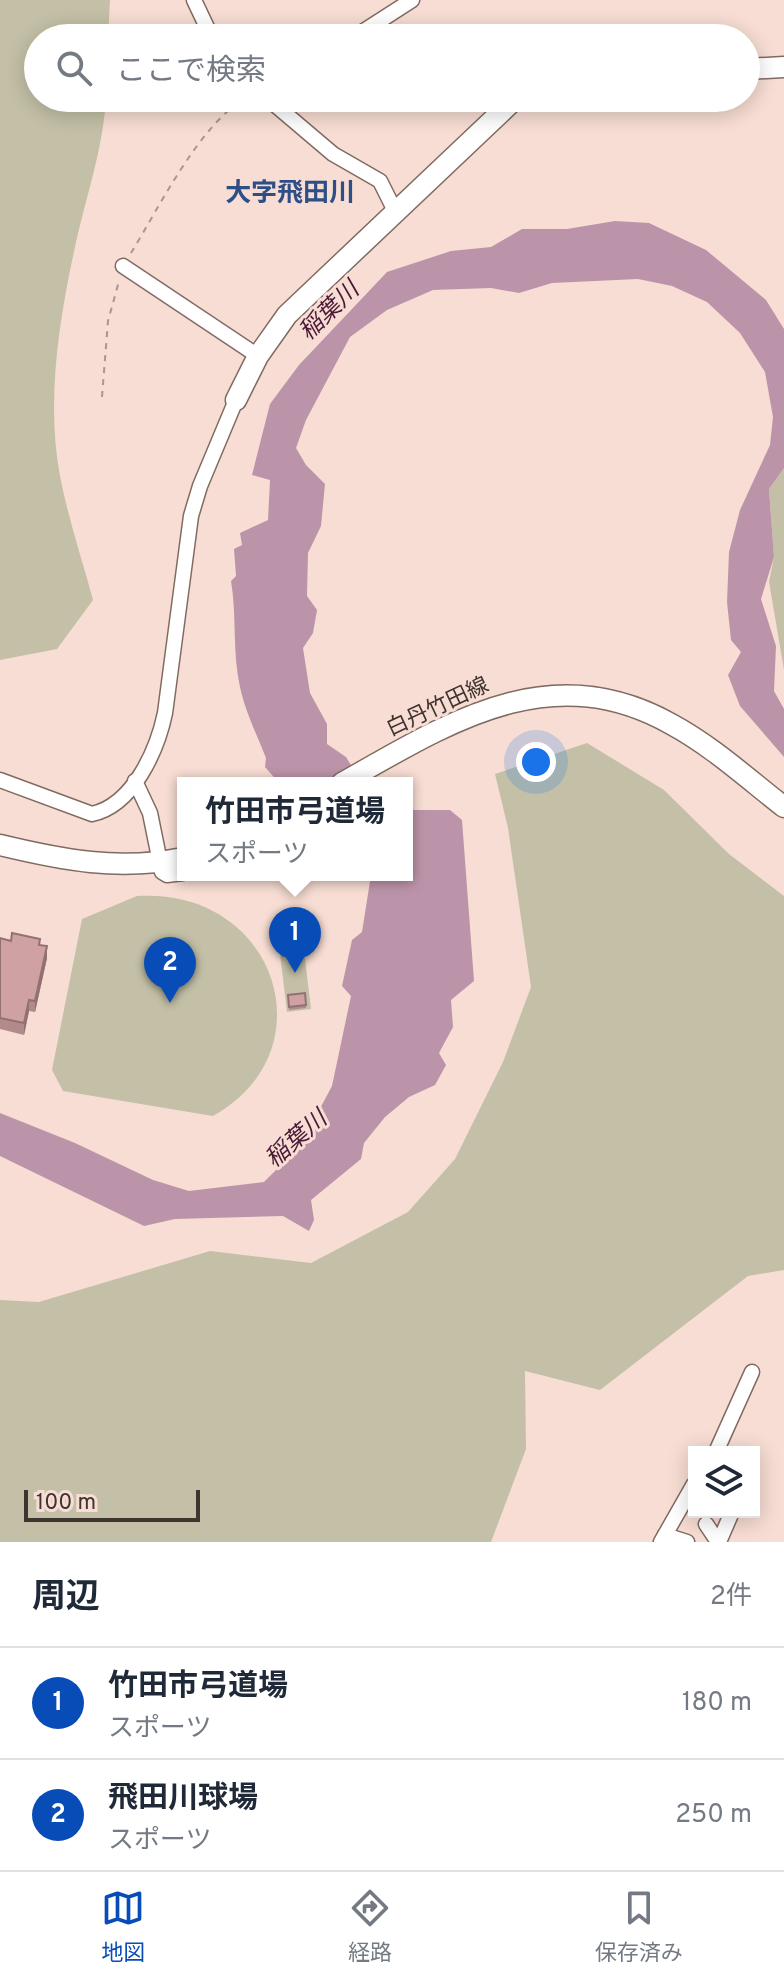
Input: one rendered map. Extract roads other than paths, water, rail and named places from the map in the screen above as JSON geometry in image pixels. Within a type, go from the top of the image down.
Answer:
[{"type":"main road","points":[[760,68],[784,67]]},
{"type":"main road","points":[[236,400],[258,356],[287,315],[501,112]]},
{"type":"main road","name":"白丹竹田線","points":[[353,777],[461,719],[506,702],[549,695],[592,696],[634,706],[674,725],[784,807]]},
{"type":"main road","points":[[0,845],[87,863],[125,866],[177,859]]},
{"type":"street","points":[[194,0],[205,24]]},
{"type":"street","points":[[375,24],[412,0]]},
{"type":"street","points":[[284,112],[333,154],[380,181],[396,213]]},
{"type":"street","points":[[123,266],[258,356]]},
{"type":"street","points":[[0,780],[92,814],[114,806],[135,781],[159,740],[165,713],[191,516],[200,486],[236,400]]},
{"type":"street","points":[[135,781],[150,813],[162,872],[167,875],[177,874]]},
{"type":"street","points":[[719,1446],[752,1372]]},
{"type":"street","points":[[687,1542],[663,1538],[688,1494]]},
{"type":"street","points":[[718,1542],[729,1518]]},
{"type":"street","points":[[706,1524],[718,1542]]},
{"type":"place","name":"竹田市弓道場","points":[[295,973]]},
{"type":"place","name":"飛田川球場","points":[[170,1003]]},
{"type":"district","name":"大字飛田川","points":[[290,194]]},
{"type":"water label","name":"稲葉川","points":[[330,312]]},
{"type":"water label","name":"稲葉川","points":[[297,1140]]}]
